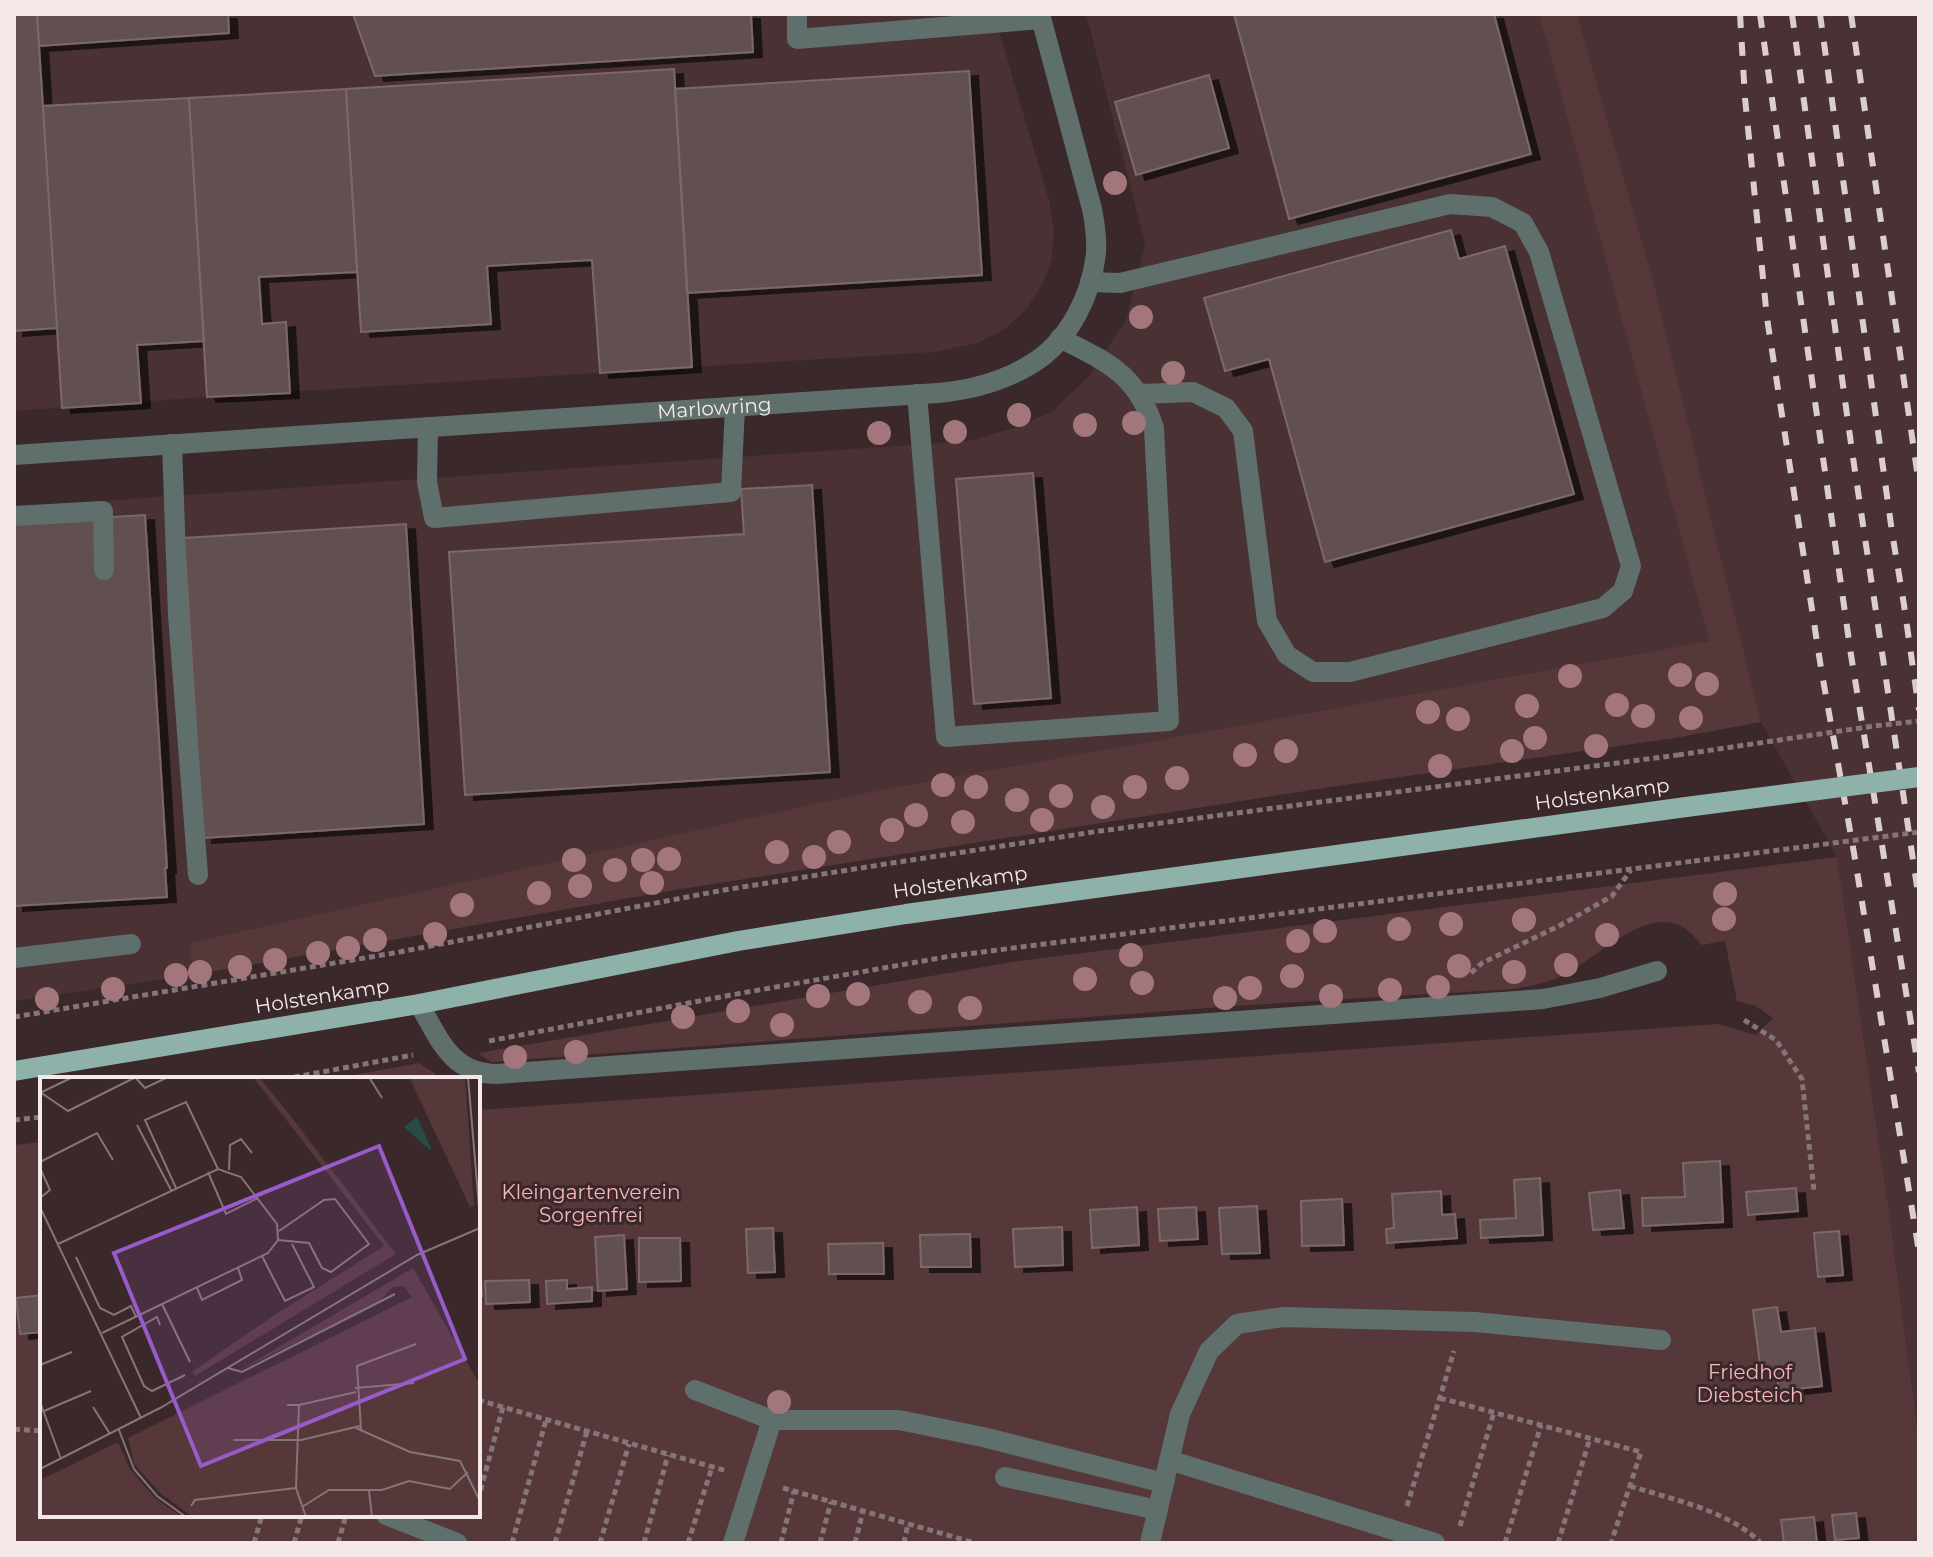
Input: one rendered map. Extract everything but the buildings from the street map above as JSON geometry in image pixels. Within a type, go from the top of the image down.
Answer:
[{"type":"main road","name":"Holstenkamp","points":[[14,1071],[419,1004],[738,941],[906,914],[1919,777]]},
{"type":"street","points":[[797,14],[797,39],[1041,17]]},
{"type":"street","name":"Marlowring","points":[[14,455],[961,391],[1000,380],[1036,362],[1060,338],[1078,311],[1090,282],[1096,249],[1094,220],[1041,17]]},
{"type":"street","points":[[1090,282],[1120,283],[1450,204],[1492,207],[1523,223],[1539,252],[1631,566],[1623,591],[1603,608],[1350,672],[1313,672],[1287,655],[1267,621],[1243,431],[1226,408],[1193,392],[1140,394]]},
{"type":"street","points":[[917,394],[946,737],[1169,721],[1154,428],[1148,407],[1140,394],[1119,372],[1060,338]]},
{"type":"street","points":[[428,427],[427,482],[434,518],[731,492],[735,407]]},
{"type":"street","points":[[172,444],[178,615],[198,875]]},
{"type":"street","points":[[14,516],[103,511],[104,570]]},
{"type":"street","points":[[14,958],[131,944]]},
{"type":"street","points":[[419,1004],[446,1049],[460,1065],[483,1074],[1543,999],[1600,988],[1657,971]]},
{"type":"street","points":[[1150,1543],[1180,1414],[1209,1351],[1237,1324],[1283,1317],[1475,1322],[1661,1340]]},
{"type":"street","points":[[695,1390],[772,1420],[899,1420],[983,1437],[1164,1483]]},
{"type":"street","points":[[733,1543],[772,1420]]},
{"type":"street","points":[[1169,1460],[1435,1543]]},
{"type":"street","points":[[1005,1477],[1158,1510]]},
{"type":"street","points":[[391,1517],[457,1543]]},
{"type":"path","points":[[14,1017],[394,953],[724,890],[907,860],[1100,831],[1919,721]]},
{"type":"path","points":[[295,1077],[951,956],[1919,832]]},
{"type":"path","points":[[1465,979],[1482,963],[1561,925],[1612,896],[1632,869]]},
{"type":"path","points":[[1744,1020],[1776,1040],[1802,1079],[1814,1191]]},
{"type":"path","points":[[14,1120],[40,1117]]},
{"type":"path","points":[[1399,1532],[1462,1323]]},
{"type":"path","points":[[1440,1398],[1641,1452],[1613,1543]]},
{"type":"path","points":[[480,1493],[503,1407]]},
{"type":"path","points":[[1460,1528],[1494,1412]]},
{"type":"path","points":[[512,1543],[546,1420]]},
{"type":"path","points":[[1505,1543],[1541,1425]]},
{"type":"path","points":[[14,1429],[40,1431]]},
{"type":"path","points":[[555,1543],[587,1431]]},
{"type":"path","points":[[1558,1543],[1590,1438]]},
{"type":"path","points":[[600,1543],[629,1444]]},
{"type":"path","points":[[644,1543],[668,1455]]},
{"type":"path","points":[[688,1543],[712,1467]]},
{"type":"path","points":[[1630,1486],[1721,1515],[1743,1526],[1760,1543]]},
{"type":"path","points":[[781,1543],[794,1491]]},
{"type":"path","points":[[820,1543],[831,1502]]},
{"type":"path","points":[[855,1543],[863,1511]]},
{"type":"path","points":[[254,1543],[261,1517]]},
{"type":"path","points":[[294,1543],[301,1517]]},
{"type":"path","points":[[338,1543],[345,1517]]},
{"type":"path","points":[[904,1543],[908,1524]]},
{"type":"shaded area","points":[[14,14],[994,14],[1050,204],[1054,230],[1052,259],[1043,283],[1026,310],[1005,329],[977,343],[935,352],[14,411]]},
{"type":"shaded area","points":[[1086,14],[1539,14],[1709,641],[860,795],[191,943],[193,975],[14,1001],[14,507],[969,441],[1052,412],[1088,377],[1126,320],[1145,244]]},
{"type":"shaded area","points":[[1577,14],[1919,14],[1919,1442],[1837,857],[1761,722],[1653,280]]},
{"type":"green space","points":[[1539,14],[1577,14],[1653,280],[1761,722],[1675,738],[1337,786],[675,890],[193,975],[190,943],[860,794],[1709,641]]},
{"type":"green space","points":[[1837,857],[1919,1442],[1919,1543],[14,1543],[14,1145],[40,1142],[40,1517],[480,1517],[480,1110],[1718,1024],[1756,1035],[1773,1018],[1756,1006],[1737,1001],[1725,941],[1701,945],[1685,929],[1668,922],[1650,924],[1632,931],[1562,976],[1514,989],[1235,1006],[491,1062],[478,1053],[1013,962]]},
{"type":"green space","points":[[419,1063],[440,1077],[343,1077]]},
{"type":"railway","points":[[1740,14],[1745,98],[1767,318],[1821,668],[1919,1252]]},
{"type":"railway","points":[[1760,14],[1851,655],[1919,1072]]},
{"type":"railway","points":[[1792,14],[1852,451],[1919,900]]},
{"type":"railway","points":[[1820,14],[1919,710]]},
{"type":"railway","points":[[1851,14],[1919,485]]},
{"type":"park label","name":"Kleingartenverein Sorgenfrei","points":[[591,1204]]},
{"type":"park label","name":"Friedhof Diebsteich","points":[[1750,1384]]}]
